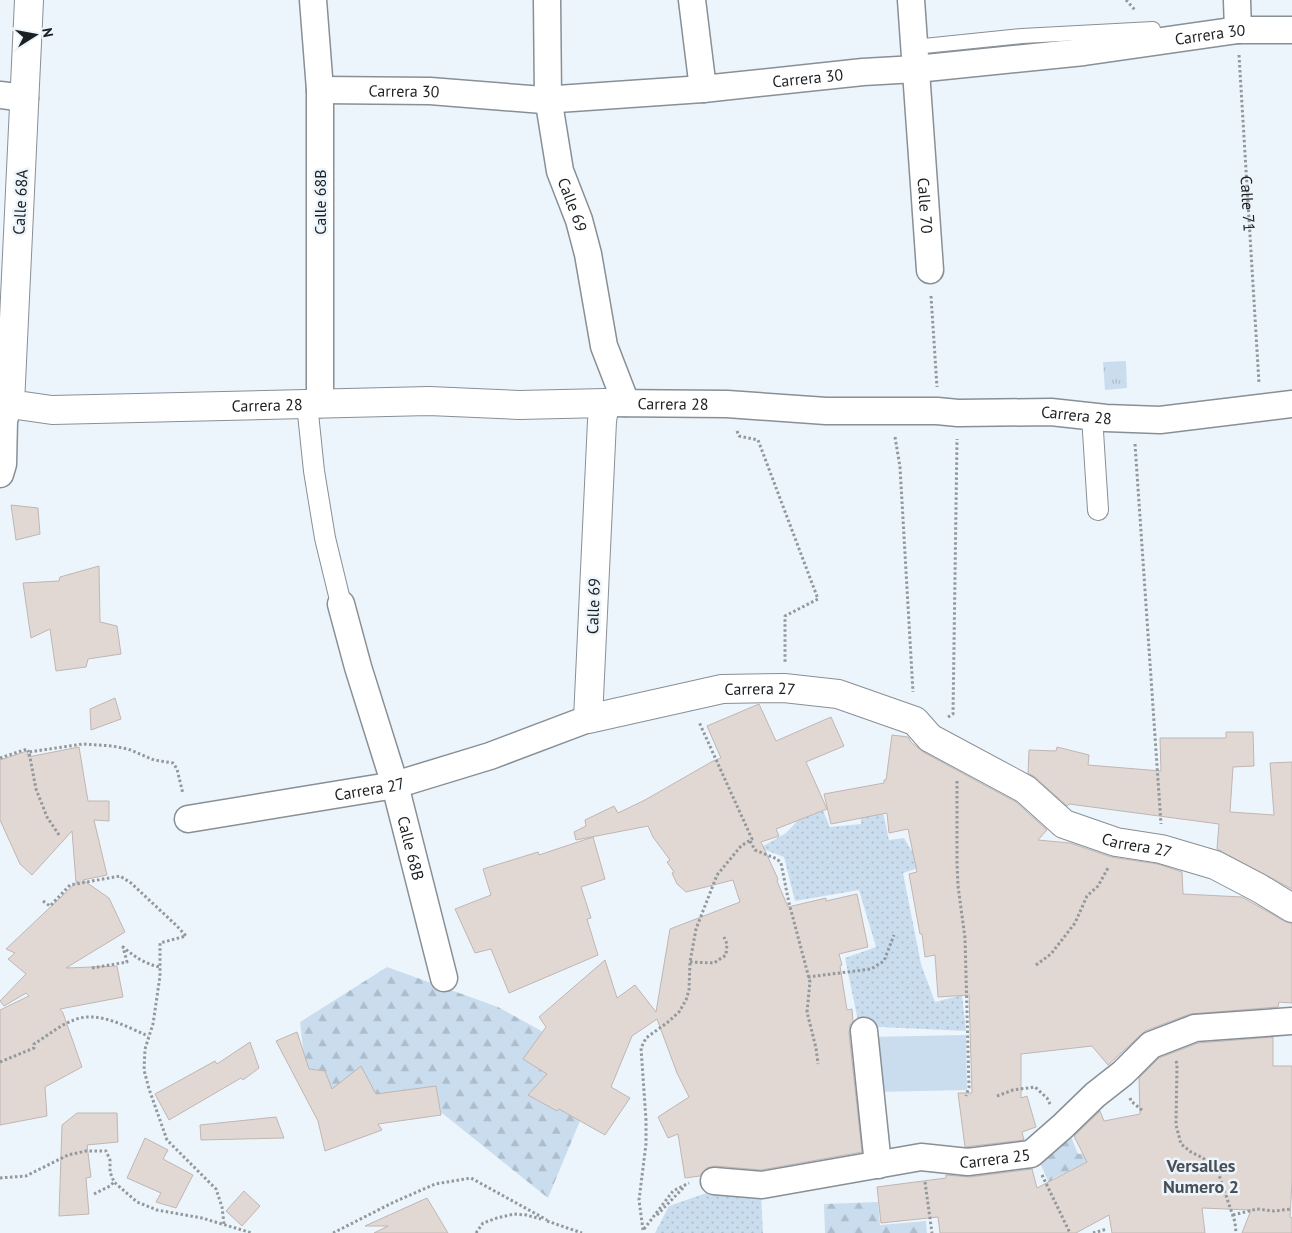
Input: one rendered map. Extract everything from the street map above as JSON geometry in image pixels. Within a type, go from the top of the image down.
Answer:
[{"type":"street","name":"Calle 68A","points":[[0,474],[3,464],[4,420],[10,404],[6,367],[12,97],[29,0]]},
{"type":"street","name":"Calle 68B","points":[[313,0],[320,90],[314,404]]},
{"type":"street","name":"Calle 69","points":[[547,0],[549,99],[560,171],[579,220],[588,254],[615,403],[602,421],[588,719]]},
{"type":"street","points":[[692,0],[703,90]]},
{"type":"street","name":"Calle 70","points":[[911,0],[930,270]]},
{"type":"street","points":[[1237,0],[1238,30]]},
{"type":"street","name":"Carrera 30","points":[[320,90],[430,91],[549,99],[703,90],[846,74],[915,58],[1084,52],[1238,30],[1292,30]]},
{"type":"street","name":"Carrera 28","points":[[10,404],[52,410],[429,401],[519,405],[615,403],[727,404],[826,411],[1051,412],[1160,420],[1292,404]]},
{"type":"street","points":[[314,404],[314,471],[325,538],[341,604]]},
{"type":"street","points":[[1092,416],[1098,510]]},
{"type":"street","name":"Calle 68B","points":[[341,604],[358,667],[395,785],[444,978]]},
{"type":"street","name":"Carrera 27","points":[[188,819],[395,785],[490,756],[588,719],[687,696],[722,689],[784,688],[838,694],[922,729],[957,753],[1025,789],[1064,824],[1116,842],[1161,849],[1215,865],[1260,888],[1292,908]]},
{"type":"street","name":"Carrera 25","points":[[714,1181],[762,1185],[921,1157],[968,1162],[1031,1154],[1095,1095],[1123,1073],[1151,1045],[1195,1028],[1292,1021]]},
{"type":"street","points":[[864,1031],[878,1164]]},
{"type":"lane","points":[[915,58],[1022,36],[1153,29]]},
{"type":"path","name":"Calle 71","points":[[1238,30],[1261,407]]},
{"type":"path","points":[[890,412],[900,467],[922,729],[933,730],[953,714],[948,412],[930,270]]},
{"type":"path","points":[[1133,418],[1156,767],[1161,810],[1161,849]]},
{"type":"path","points":[[758,440],[818,599],[785,616],[784,688]]},
{"type":"path","points":[[687,696],[752,839],[750,840],[754,850],[781,862],[789,903],[808,977],[810,993],[807,1012],[818,1064]]},
{"type":"path","points":[[0,758],[27,749],[29,752],[83,744],[128,749],[154,760],[173,763],[177,770]]},
{"type":"path","points":[[29,752],[36,789],[48,817],[59,835]]},
{"type":"path","points":[[957,753],[957,863],[965,938],[968,1038],[969,1087],[966,1096]]},
{"type":"path","points":[[644,1231],[639,1200],[646,1144],[641,1048],[646,1038],[679,1012],[686,1000],[689,990],[690,962],[696,929],[717,875],[741,846],[750,840]]},
{"type":"path","points":[[1036,965],[1050,954],[1075,923],[1088,896],[1098,886],[1106,869],[1118,860],[1131,845]]},
{"type":"path","points":[[43,901],[50,906],[70,885],[120,876],[131,883],[186,936],[160,943],[160,967],[153,1024],[148,1036],[144,1070],[148,1088],[167,1140],[216,1189],[222,1207],[224,1224]]},
{"type":"path","points":[[808,977],[871,969],[884,961],[894,935]]},
{"type":"path","points":[[690,962],[714,963],[726,955],[727,944],[724,937]]},
{"type":"path","points":[[92,968],[127,962],[123,947],[138,960],[148,965],[160,967]]},
{"type":"path","points":[[0,1062],[34,1048],[34,1044],[75,1019],[90,1016],[103,1018],[148,1036]]},
{"type":"path","points":[[1151,1045],[1158,1051],[1172,1052],[1177,1064],[1176,1125],[1181,1144],[1203,1158],[1218,1172],[1233,1215],[1236,1233]]},
{"type":"path","points":[[997,1096],[1013,1090],[1035,1087],[1047,1098],[1052,1107],[1071,1104],[1076,1113]]},
{"type":"path","points":[[0,1178],[26,1176],[68,1155],[86,1151],[106,1151],[110,1160],[110,1172],[114,1182],[137,1202],[157,1210],[224,1224],[252,1233]]},
{"type":"path","points":[[1031,1154],[1062,1212],[1070,1233]]},
{"type":"path","points":[[921,1157],[932,1233]]},
{"type":"path","points":[[333,1233],[435,1184],[471,1178],[547,1220]]},
{"type":"path","points":[[644,1231],[673,1191],[693,1181],[714,1181]]},
{"type":"path","points":[[94,1194],[114,1182]]},
{"type":"path","points":[[1233,1215],[1257,1209],[1274,1211],[1292,1209]]},
{"type":"path","points":[[476,1233],[483,1223],[514,1214],[547,1220],[582,1233]]},
{"type":"path","points":[[1093,1233],[1107,1229]]},
{"type":"green space","points":[[1126,361],[1127,388],[1105,390],[1103,362]]},
{"type":"green space","points":[[860,791],[879,794],[889,840],[904,838],[911,850],[941,841],[940,861],[903,873],[921,964],[935,1002],[962,995],[966,1031],[859,1026],[845,958],[876,947],[859,890],[795,901],[784,857],[760,848],[786,833],[818,799],[830,827],[861,824]]},
{"type":"green space","points":[[387,967],[498,1007],[547,1034],[582,1116],[548,1198],[412,1089],[393,1097],[367,1097],[307,1083],[300,1022]]},
{"type":"green space","points":[[966,1035],[967,1090],[873,1092],[867,1037]]},
{"type":"green space","points":[[1068,1129],[1078,1154],[1113,1149],[1052,1179],[1055,1186],[1052,1190],[1036,1154]]},
{"type":"green space","points":[[712,1191],[761,1194],[763,1233],[655,1233],[669,1206]]},
{"type":"green space","points":[[878,1202],[880,1225],[926,1221],[927,1233],[825,1233],[824,1204]]},
{"type":"building","points":[[11,505],[38,508],[40,534],[16,540]]},
{"type":"building","points":[[99,566],[100,622],[117,626],[121,654],[88,659],[86,667],[56,671],[50,629],[31,638],[23,583],[59,581],[60,577]]},
{"type":"building","points":[[115,698],[121,719],[91,730],[90,709]]},
{"type":"building","points":[[759,704],[776,741],[831,717],[844,746],[806,762],[827,809],[776,829],[779,836],[761,842],[778,879],[777,881],[788,907],[826,898],[826,901],[857,894],[868,947],[839,954],[847,1010],[852,1009],[853,1021],[850,1025],[849,1033],[862,1152],[761,1170],[715,1166],[707,1168],[700,1176],[685,1178],[678,1134],[668,1138],[658,1117],[689,1097],[677,1073],[657,1019],[632,1036],[611,1087],[630,1098],[605,1135],[559,1109],[557,1111],[528,1095],[547,1074],[523,1059],[546,1027],[539,1017],[605,960],[617,998],[635,985],[656,1012],[670,929],[740,902],[733,880],[686,892],[677,884],[672,873],[674,872],[667,862],[670,860],[653,837],[648,826],[576,840],[574,832],[586,826],[585,820],[614,806],[618,813],[721,758],[707,726]]},
{"type":"building","points":[[1226,732],[1253,732],[1254,766],[1233,767],[1230,812],[1274,815],[1270,763],[1292,762],[1292,889],[1217,849],[1219,824],[1069,804],[1067,806],[1028,773],[1029,750],[1056,751],[1057,747],[1089,755],[1088,765],[1161,771],[1160,738],[1226,738]]},
{"type":"building","points":[[892,735],[908,737],[923,752],[1016,802],[1047,830],[1038,840],[1070,843],[1111,857],[1158,864],[1182,872],[1183,894],[1242,897],[1292,924],[1292,1003],[1279,1002],[1278,1007],[1190,1014],[1145,1031],[1108,1065],[1092,1046],[1021,1054],[1021,1098],[1027,1096],[1036,1127],[1022,1132],[1024,1140],[965,1147],[958,1093],[972,1093],[969,995],[938,997],[935,955],[925,957],[909,874],[917,872],[908,829],[889,833],[887,813],[831,824],[824,794],[884,783]]},
{"type":"building","points":[[79,747],[88,801],[109,801],[109,821],[94,820],[107,875],[83,880],[109,898],[125,932],[66,968],[117,966],[123,997],[60,1009],[82,1067],[45,1087],[47,1116],[0,1125],[0,1010],[29,996],[26,993],[4,1006],[0,1001],[26,974],[8,959],[15,953],[6,949],[78,881],[76,882],[72,831],[32,875],[20,864],[0,820],[0,760],[27,751],[28,757]]},
{"type":"building","points":[[593,837],[605,879],[581,887],[591,918],[587,919],[598,955],[509,993],[491,949],[475,953],[455,909],[491,895],[483,869],[538,852],[539,855]]},
{"type":"building","points":[[297,1032],[309,1069],[325,1071],[332,1089],[361,1066],[376,1094],[436,1086],[441,1115],[378,1124],[382,1130],[325,1151],[318,1121],[276,1041]]},
{"type":"building","points":[[1273,1037],[1273,1066],[1292,1066],[1292,1182],[1290,1217],[1292,1218],[1292,1233],[1242,1233],[1251,1210],[1202,1208],[1205,1233],[1112,1233],[1109,1215],[1076,1233],[940,1233],[938,1217],[881,1223],[877,1187],[946,1178],[946,1175],[970,1177],[1032,1169],[1037,1188],[1087,1162],[1074,1136],[1100,1111],[1104,1121],[1140,1114],[1139,1078],[1159,1058],[1198,1043]]},
{"type":"building","points":[[250,1042],[259,1068],[243,1080],[241,1078],[169,1120],[155,1094],[215,1061],[217,1064]]},
{"type":"building","points":[[77,1113],[117,1113],[118,1142],[87,1145],[91,1177],[86,1178],[89,1214],[59,1216],[62,1125]]},
{"type":"building","points":[[276,1117],[284,1138],[201,1140],[200,1125]]},
{"type":"building","points":[[145,1138],[168,1150],[163,1159],[193,1175],[176,1208],[156,1202],[161,1193],[127,1178]]},
{"type":"building","points":[[244,1191],[260,1206],[242,1226],[226,1211]]},
{"type":"building","points":[[427,1198],[448,1233],[374,1233],[388,1226],[365,1226]]},
{"type":"district","name":"Versalles Numero 2","points":[[1201,1175]]}]
